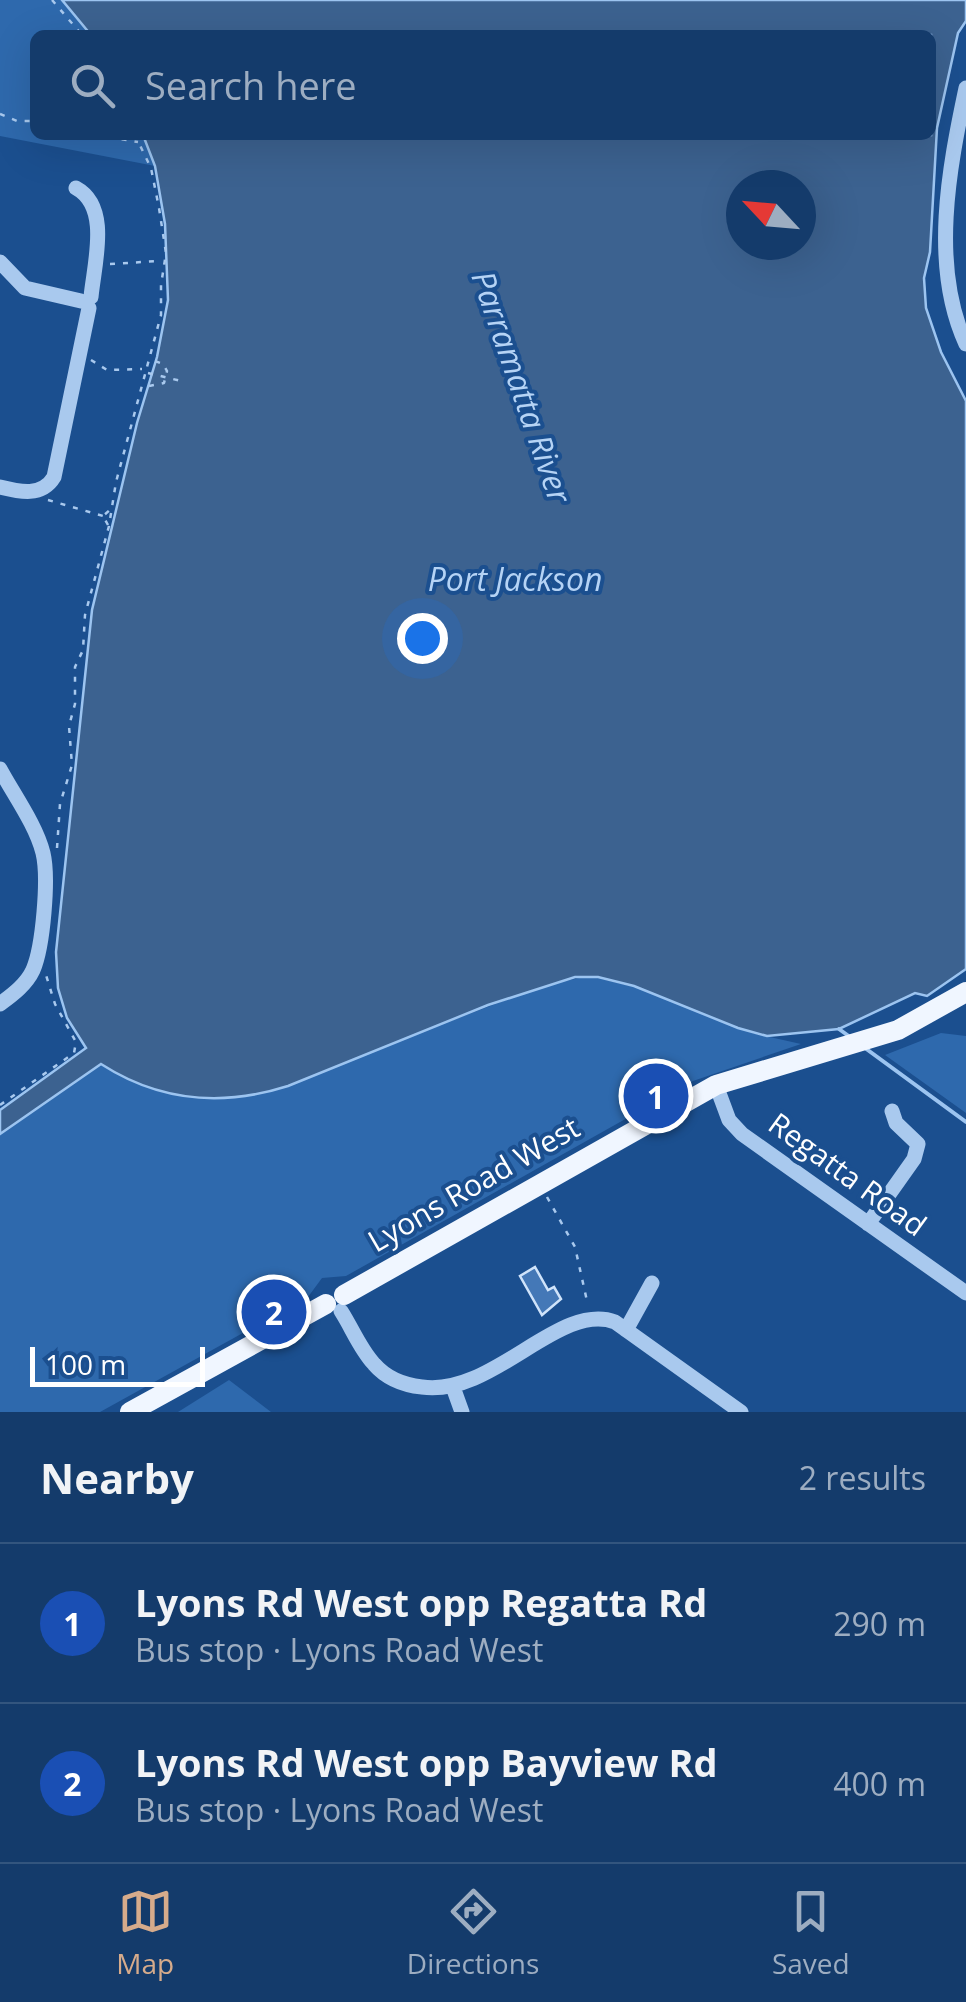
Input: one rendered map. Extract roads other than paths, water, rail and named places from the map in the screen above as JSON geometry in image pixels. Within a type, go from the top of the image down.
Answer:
[{"type":"main road","name":"Lyons Road West","points":[[130,1412],[337,1303],[716,1085],[869,1040],[925,1018],[966,992]]},
{"type":"street","points":[[966,88],[954,151],[946,272],[966,344]]},
{"type":"street","points":[[0,487],[44,490],[54,477],[80,359],[98,232],[86,194],[76,188]]},
{"type":"street","points":[[0,262],[25,288],[87,302]]},
{"type":"street","points":[[0,768],[42,853],[44,878],[38,952],[32,972],[0,1004]]},
{"type":"street","name":"Regatta Road","points":[[716,1085],[730,1120],[742,1134],[966,1293]]},
{"type":"street","points":[[868,1224],[914,1159],[918,1144],[896,1123],[892,1111]]},
{"type":"street","points":[[626,1330],[652,1283]]},
{"type":"street","points":[[337,1303],[365,1352],[385,1374],[410,1386],[454,1388],[582,1320],[604,1318],[741,1412]]},
{"type":"street","points":[[454,1388],[462,1412]]},
{"type":"water","name":"Port Jackson","points":[[62,0],[966,0],[966,21],[958,33],[937,128],[930,252],[924,278],[926,308],[941,352],[966,401],[966,969],[927,996],[915,993],[839,1029],[767,1036],[634,986],[598,977],[575,977],[488,1005],[263,1093],[215,1098],[169,1093],[123,1077],[101,1064],[0,1134],[0,1110],[86,1048],[67,1018],[58,988],[56,952],[92,610],[168,300],[165,224],[155,166],[145,140],[936,140],[936,30],[87,30]]},
{"type":"waterway","points":[[839,1029],[850,1037]]},
{"type":"waterway","points":[[865,1048],[966,1122]]},
{"type":"place","name":"Lyons Rd West opp Regatta Rd","points":[[656,1096]]},
{"type":"place","name":"Lyons Rd West opp Bayview Rd","points":[[274,1312]]},
{"type":"water label","name":"Parramatta River","points":[[521,387]]}]
